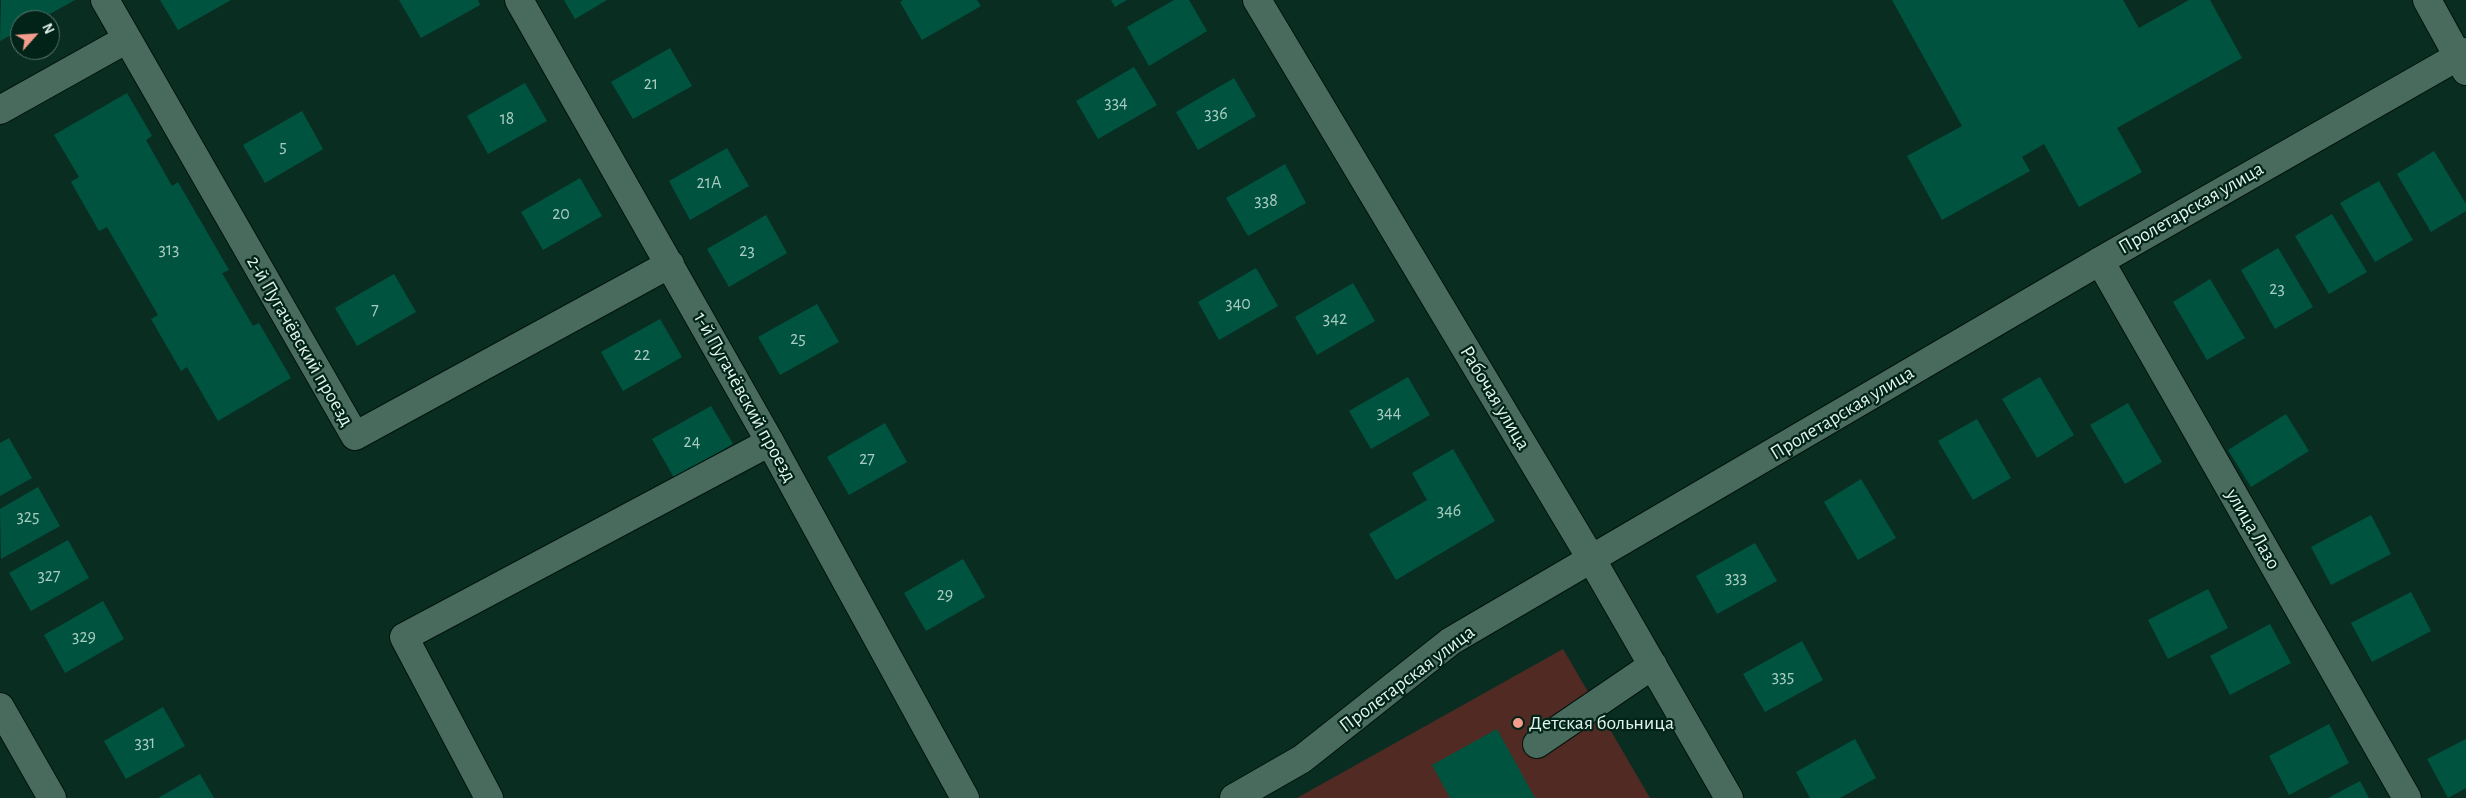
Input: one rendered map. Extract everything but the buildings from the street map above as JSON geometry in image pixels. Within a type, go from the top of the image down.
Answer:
[{"type":"street","name":"2-й Пугачёвский проезд","points":[[106,0],[355,436],[670,264]]},
{"type":"street","name":"1-й Пугачёвский проезд","points":[[519,0],[770,442],[965,798]]},
{"type":"street","points":[[2427,0],[2463,59]]},
{"type":"street","name":"Рабочая улица","points":[[1268,4],[1729,798]]},
{"type":"street","points":[[0,110],[127,39]]},
{"type":"street","name":"Пролетарская улица","points":[[1234,798],[1302,759],[1451,641],[2100,261],[2463,59]]},
{"type":"street","name":"улица Лазо","points":[[2100,261],[2407,798]]},
{"type":"street","points":[[489,798],[404,637],[770,442]]},
{"type":"street","points":[[1537,744],[1653,665]]},
{"type":"street","points":[[0,707],[52,798]]},
{"type":"shaded area","name":"Детская больница","points":[[1563,649],[1650,798],[1297,798]]},
{"type":"place","name":"Детская больница","points":[[1518,723]]}]
